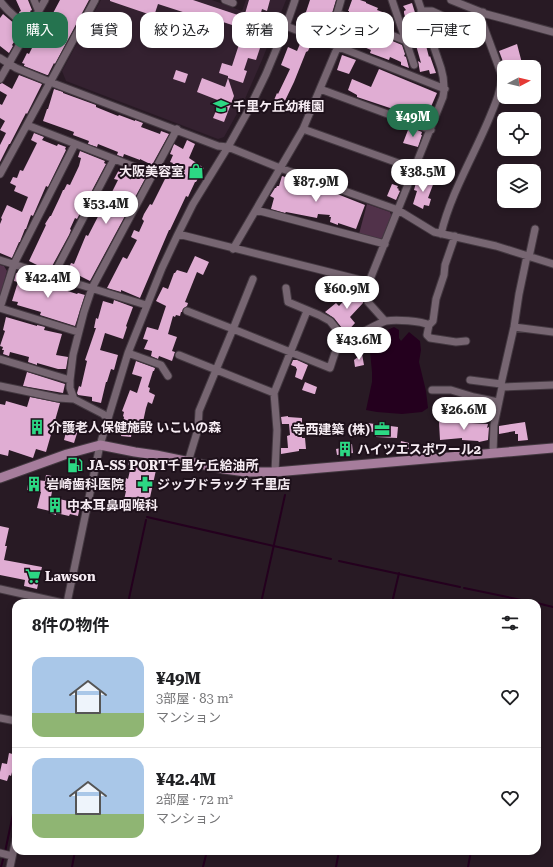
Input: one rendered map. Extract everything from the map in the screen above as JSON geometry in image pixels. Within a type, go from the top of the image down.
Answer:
[{"type":"main road","points":[[0,478],[100,444],[224,469],[259,472],[275,472],[553,448]]},
{"type":"street","points":[[34,0],[39,12]]},
{"type":"street","points":[[39,12],[46,0]]},
{"type":"street","points":[[0,174],[2,165],[27,125],[95,0]]},
{"type":"street","points":[[224,0],[233,3]]},
{"type":"street","points":[[288,20],[295,0]]},
{"type":"street","points":[[337,12],[341,0]]},
{"type":"street","points":[[392,0],[402,29]]},
{"type":"street","points":[[451,0],[472,4],[483,12]]},
{"type":"street","points":[[0,1],[12,14]]},
{"type":"street","points":[[385,321],[368,302],[369,282],[431,130],[443,97],[444,89],[441,68],[417,1]]},
{"type":"street","points":[[421,11],[434,12]]},
{"type":"street","points":[[486,13],[553,32]]},
{"type":"street","points":[[441,234],[442,226],[457,188],[483,135],[499,93],[502,76],[486,33]]},
{"type":"street","points":[[0,79],[19,48]]},
{"type":"street","points":[[68,599],[100,444],[128,353],[146,305],[193,204],[248,111],[277,48]]},
{"type":"street","points":[[233,249],[303,129],[337,48]]},
{"type":"street","points":[[343,48],[444,89]]},
{"type":"street","points":[[408,48],[414,65]]},
{"type":"street","points":[[0,58],[16,68],[50,82],[177,129],[218,146],[228,147],[280,168],[398,210],[434,232],[496,246],[553,264]]},
{"type":"street","points":[[320,89],[431,130]]},
{"type":"street","points":[[27,125],[153,174]]},
{"type":"street","points":[[74,399],[70,388],[73,354],[78,332],[92,288],[177,129]]},
{"type":"street","points":[[303,129],[415,169]]},
{"type":"street","points":[[75,144],[14,264],[0,308],[78,332]]},
{"type":"street","points":[[53,276],[114,158]]},
{"type":"street","points":[[256,210],[385,244]]},
{"type":"street","points":[[493,454],[494,425],[501,385],[514,327],[519,294],[536,229]]},
{"type":"street","points":[[178,234],[369,282]]},
{"type":"street","points":[[455,236],[445,265],[444,275],[436,299],[433,320],[427,335],[430,338],[456,342],[466,341]]},
{"type":"street","points":[[0,260],[146,305]]},
{"type":"street","points":[[188,462],[198,429],[199,411],[253,279]]},
{"type":"street","points":[[286,288],[288,302],[330,321],[345,340]]},
{"type":"street","points":[[275,472],[277,436],[274,393],[307,310]]},
{"type":"street","points":[[188,312],[330,368],[341,343],[385,321],[421,322],[430,325]]},
{"type":"street","points":[[514,327],[553,332]]},
{"type":"street","points":[[128,353],[161,365],[168,376]]},
{"type":"street","points":[[179,355],[274,393]]},
{"type":"street","points":[[0,359],[70,380]]},
{"type":"street","points":[[470,380],[501,385],[553,385]]},
{"type":"street","points":[[0,386],[58,398],[74,399],[103,414],[108,419]]},
{"type":"street","points":[[432,390],[451,390],[498,402]]},
{"type":"street","points":[[0,589],[46,599]]},
{"type":"street","points":[[0,718],[12,720]]},
{"type":"street","points":[[10,867],[7,855],[12,846]]},
{"type":"shaded area","points":[[101,0],[212,0],[242,11],[246,0],[286,0],[281,12],[232,12],[232,48],[267,48],[244,101],[224,137],[218,139],[66,81],[62,71],[76,46],[76,48],[132,48],[132,12],[94,12]]},
{"type":"shaded area","points":[[367,204],[390,212],[392,217],[384,238],[379,240],[359,234]]},
{"type":"shaded area","points":[[0,265],[4,266],[7,271],[0,297]]},
{"type":"shaded area","points":[[394,327],[399,330],[399,338],[401,341],[409,332],[420,341],[421,350],[419,362],[426,391],[428,408],[422,412],[402,414],[366,410],[372,382],[369,341],[375,336]]},
{"type":"building","points":[[16,0],[28,0],[32,10],[31,12],[19,12],[21,11]]},
{"type":"building","points":[[60,0],[89,0],[83,12],[76,12],[76,24],[68,40],[68,12],[54,12]]},
{"type":"building","points":[[193,0],[232,13],[232,25],[224,22],[224,12],[183,12],[158,4],[155,12],[142,12],[110,1]]},
{"type":"building","points":[[249,0],[270,0],[267,11],[262,9],[261,12],[245,12]]},
{"type":"building","points":[[310,0],[336,0],[332,12],[306,12]]},
{"type":"building","points":[[352,0],[360,0],[378,8],[377,10],[382,12],[349,12],[348,11]]},
{"type":"building","points":[[412,3],[415,12],[404,12],[406,10],[403,6]]},
{"type":"building","points":[[3,14],[12,22],[12,48],[9,53],[0,46],[0,18]]},
{"type":"building","points":[[394,42],[402,45],[405,54],[404,56],[406,57],[409,68],[401,65],[401,62],[390,57],[389,60],[370,53],[371,50],[366,48],[394,48]]},
{"type":"building","points":[[517,44],[521,60],[502,60],[499,51]]},
{"type":"building","points":[[288,47],[297,51],[298,48],[309,48],[306,52],[281,109],[272,105],[290,69],[281,65]]},
{"type":"building","points":[[32,48],[64,48],[48,75],[24,66],[25,64],[22,63],[27,53],[29,54]]},
{"type":"building","points":[[238,48],[260,48],[256,60],[248,58],[244,70],[247,71],[243,83],[219,73],[222,63],[232,66]]},
{"type":"building","points":[[417,48],[427,48],[436,73],[430,74],[429,70],[420,72],[418,61],[421,63]]},
{"type":"building","points":[[342,55],[356,60],[349,74],[337,70]]},
{"type":"building","points":[[379,69],[437,93],[426,123],[395,111],[396,110],[357,97],[357,95],[348,90],[352,79],[371,87]]},
{"type":"building","points":[[176,70],[188,74],[185,83],[173,79]]},
{"type":"building","points":[[19,75],[42,84],[0,162],[0,145],[6,133],[0,130],[5,121],[0,118],[0,104],[2,105],[7,95],[0,91],[0,84],[2,83],[12,89]]},
{"type":"building","points":[[202,78],[225,87],[228,78],[234,96],[224,122],[213,118],[220,101],[197,92]]},
{"type":"building","points":[[54,89],[96,105],[96,107],[118,116],[119,115],[143,123],[141,127],[160,134],[161,131],[169,134],[152,165],[124,154],[123,157],[117,155],[118,152],[98,144],[97,147],[88,144],[89,141],[73,135],[74,132],[43,121]]},
{"type":"building","points":[[415,129],[422,132],[418,147],[403,143],[408,130],[414,132]]},
{"type":"building","points":[[34,133],[44,137],[42,140],[57,146],[58,144],[66,147],[66,150],[48,187],[46,186],[33,216],[31,215],[12,258],[0,253],[1,218],[7,205],[22,212],[28,197],[14,191],[16,186],[10,183],[13,177],[17,178],[20,170],[23,171],[37,143],[31,140]]},
{"type":"building","points":[[187,140],[195,144],[189,158],[204,168],[188,197],[186,196],[169,230],[140,298],[121,290],[121,292],[107,288],[123,257],[127,259],[137,240],[131,237],[134,230],[139,232],[144,221],[142,219],[144,214],[150,204],[152,205],[173,163],[170,162],[173,155],[170,154],[174,144],[183,149]]},
{"type":"building","points":[[80,151],[105,161],[104,163],[106,164],[77,219],[75,218],[69,235],[50,270],[29,261],[46,225],[45,224],[51,216],[63,190],[67,184],[70,185],[79,166],[81,158],[78,157]]},
{"type":"building","points":[[120,168],[137,176],[138,173],[146,177],[90,281],[78,275],[77,278],[66,275],[71,263],[74,264],[86,235],[88,236],[107,199],[108,200],[118,180],[114,179]]},
{"type":"building","points":[[282,176],[322,188],[365,205],[356,229],[330,222],[330,215],[318,214],[317,218],[285,213],[271,209],[274,198],[270,196],[275,188],[279,186]]},
{"type":"building","points":[[417,179],[427,182],[428,179],[434,182],[428,198],[431,199],[429,206],[424,205],[423,209],[413,204],[417,191],[414,190]]},
{"type":"building","points":[[392,184],[398,186],[397,188],[400,191],[396,200],[387,196]]},
{"type":"building","points":[[195,256],[209,262],[203,275],[197,272],[185,302],[188,303],[187,306],[183,309],[180,316],[173,316],[168,334],[177,337],[172,351],[175,352],[172,361],[159,356],[158,359],[151,356],[152,351],[144,349],[148,340],[143,339],[147,327],[158,330],[166,306],[156,301],[163,287],[168,289],[174,273],[177,270],[187,273]]},
{"type":"building","points":[[16,273],[48,281],[59,285],[58,288],[85,295],[75,326],[40,315],[41,312],[17,305],[18,302],[12,301],[18,282],[14,281]]},
{"type":"building","points":[[357,287],[363,291],[363,303],[350,317],[355,323],[346,333],[334,318],[325,312],[336,303],[339,306]]},
{"type":"building","points":[[114,300],[133,307],[123,339],[105,333],[100,350],[118,355],[114,370],[111,369],[106,382],[101,403],[92,401],[92,397],[78,395],[77,393],[79,386],[81,387],[87,361],[85,360],[96,328],[94,328],[96,318],[98,319],[103,301],[113,304]]},
{"type":"building","points":[[6,317],[45,327],[44,330],[62,334],[56,355],[68,357],[66,369],[58,369],[37,363],[37,365],[28,362],[29,357],[10,352],[9,356],[3,354],[3,347],[0,346],[5,331],[3,330]]},
{"type":"building","points":[[362,354],[364,365],[355,367],[354,360]]},
{"type":"building","points":[[293,360],[297,360],[308,365],[302,380],[295,377],[297,369],[291,365]]},
{"type":"building","points":[[136,361],[155,368],[148,387],[150,388],[149,392],[155,395],[152,404],[148,402],[141,431],[132,429],[131,437],[121,436],[124,417],[124,412],[122,411],[130,390],[137,393],[142,377],[132,374]]},
{"type":"building","points":[[27,372],[65,384],[63,393],[23,386]]},
{"type":"building","points":[[305,382],[317,387],[315,394],[302,390]]},
{"type":"building","points":[[30,397],[60,403],[46,452],[36,449],[33,458],[9,450],[8,456],[0,454],[0,404],[5,405],[6,401],[27,407]]},
{"type":"building","points":[[288,416],[302,418],[302,438],[305,438],[306,449],[299,449],[299,451],[281,454],[281,448],[288,448],[287,436],[290,435],[289,424],[282,424],[281,417]]},
{"type":"building","points":[[453,421],[488,424],[488,440],[479,442],[462,440],[462,438],[440,440],[439,422]]},
{"type":"building","points":[[525,422],[528,440],[518,441],[518,434],[515,434],[515,431],[499,434],[499,426]]},
{"type":"building","name":"寺西建築 (株)","points":[[367,423],[398,427],[397,438],[376,437],[374,432],[366,431]]},
{"type":"building","points":[[68,424],[79,427],[74,443],[64,440]]},
{"type":"building","points":[[401,441],[409,443],[409,449],[400,448]]},
{"type":"building","name":"ハイツエスポワール2","points":[[352,444],[353,453],[337,455],[336,449],[341,448],[341,446]]},
{"type":"building","points":[[129,459],[151,464],[150,469],[156,470],[149,502],[144,500],[143,505],[124,500],[126,491],[123,491],[131,466],[128,465]]},
{"type":"building","points":[[46,475],[52,476],[50,485],[53,486],[51,497],[72,502],[72,504],[80,506],[78,516],[70,514],[69,516],[56,513],[56,515],[50,513],[50,511],[37,508],[41,492],[27,490],[29,479],[45,481]]},
{"type":"building","points":[[0,526],[9,528],[4,560],[42,567],[37,589],[24,586],[25,580],[0,575]]},
{"type":"building","points":[[9,753],[12,754],[12,772],[7,781],[0,779],[0,772],[2,763],[7,764]]},
{"type":"waterway","points":[[262,599],[285,495]]},
{"type":"waterway","points":[[147,517],[331,559]]},
{"type":"waterway","points":[[129,599],[146,520]]},
{"type":"waterway","points":[[339,561],[460,587]]},
{"type":"waterway","points":[[393,599],[399,573]]},
{"type":"waterway","points":[[464,588],[517,599]]},
{"type":"waterway","points":[[541,604],[553,607]]},
{"type":"waterway","points":[[5,852],[12,819]]},
{"type":"waterway","points":[[72,867],[74,855]]},
{"type":"waterway","points":[[203,867],[206,855]]},
{"type":"waterway","points":[[336,867],[338,855]]},
{"type":"waterway","points":[[468,867],[470,855]]},
{"type":"waterway","points":[[1,867],[4,856]]},
{"type":"place","name":"千里ケ丘幼稚園","points":[[221,106]]},
{"type":"place","name":"大阪美容室","points":[[196,171]]},
{"type":"place","name":"介護老人保健施設 いこいの森","points":[[37,427]]},
{"type":"place","name":"寺西建築 (株)","points":[[382,429]]},
{"type":"place","name":"ハイツエスポワール2","points":[[345,449]]},
{"type":"place","name":"JA-SS PORT千里ケ丘給油所","points":[[75,465]]},
{"type":"place","name":"岩崎歯科医院","points":[[34,484]]},
{"type":"place","name":"ジップドラッグ 千里店","points":[[145,484]]},
{"type":"place","name":"中本耳鼻咽喉科","points":[[55,505]]},
{"type":"place","name":"Lawson","points":[[33,576]]}]
